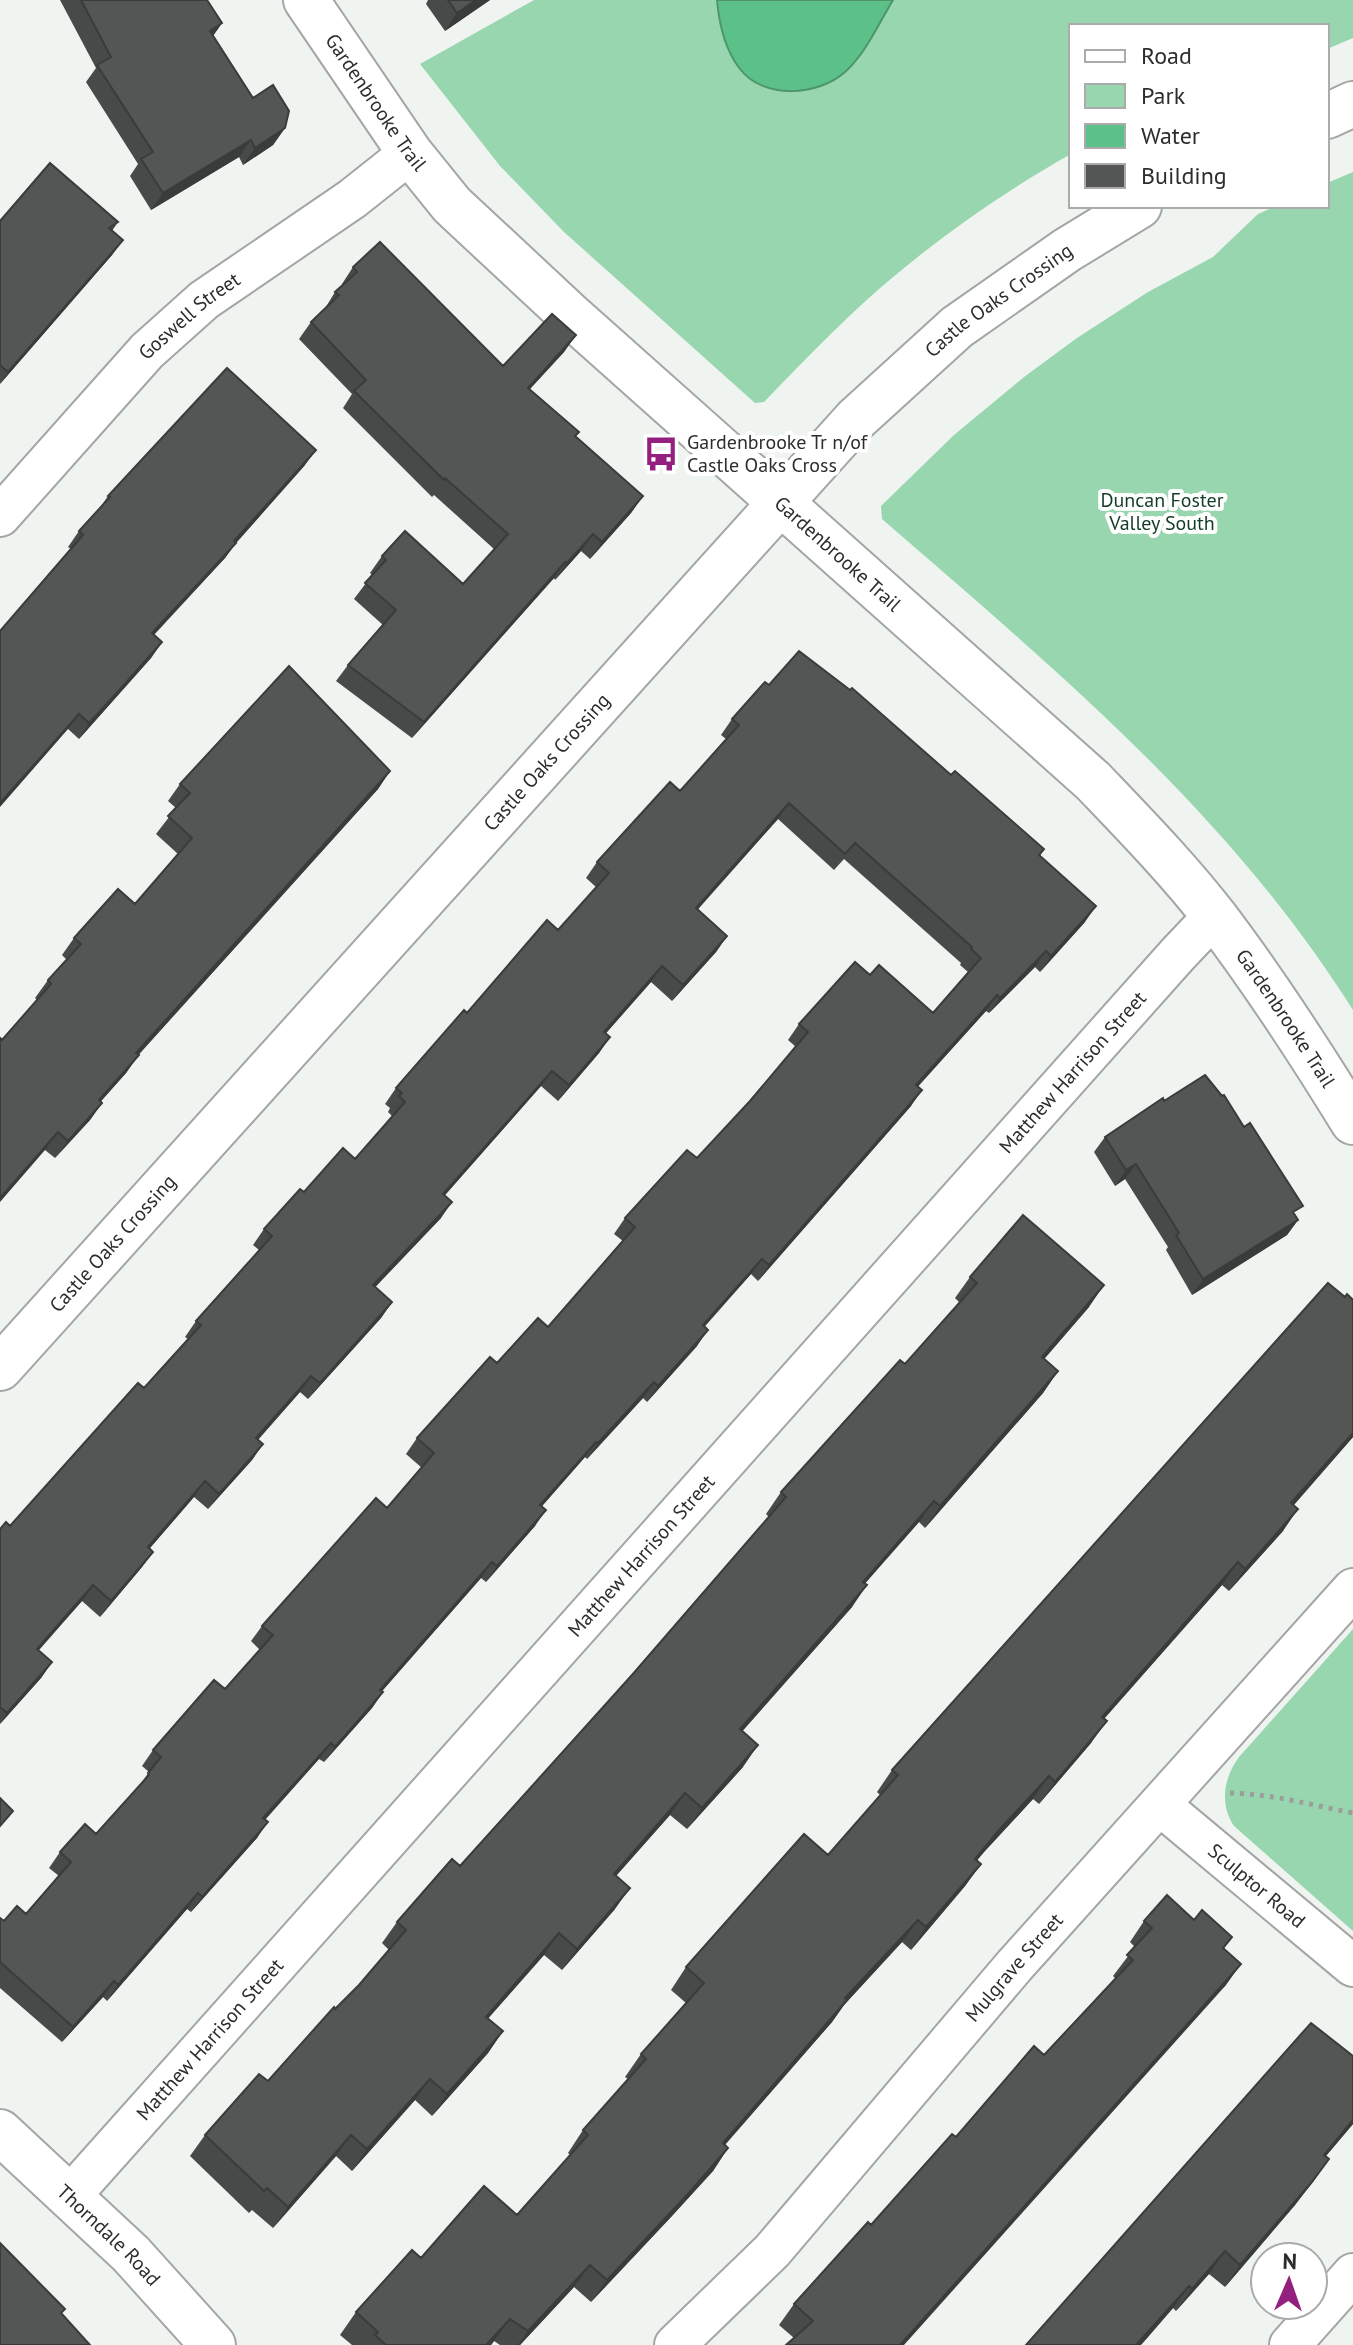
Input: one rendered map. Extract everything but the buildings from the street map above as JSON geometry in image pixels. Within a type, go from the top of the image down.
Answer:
[{"type":"street","name":"Gardenbrooke Trail","points":[[306,0],[410,153],[452,205],[569,314],[1093,781],[1214,916],[1296,1028],[1353,1122]]},
{"type":"street","points":[[1329,115],[1353,104]]},
{"type":"street","name":"Goswell Street","points":[[0,516],[147,351],[204,300],[352,199],[410,153]]},
{"type":"street","name":"Castle Oaks Crossing","points":[[0,1368],[856,419],[957,327],[1067,250],[1136,208]]},
{"type":"street","name":"Matthew Harrison Street","points":[[70,2196],[1214,916]]},
{"type":"street","name":"Mulgrave Street","points":[[675,2345],[772,2251],[1015,1965],[1353,1589]]},
{"type":"street","name":"Sculptor Road","points":[[1160,1805],[1353,1966]]},
{"type":"street","name":"Thorndale Road","points":[[0,2132],[131,2254],[213,2345]]},
{"type":"street","points":[[1290,2345],[1353,2274]]},
{"type":"path","points":[[1230,1793],[1292,1798],[1353,1813]]},
{"type":"green space","points":[[534,0],[1353,0],[1353,38],[1329,48],[1329,24],[1069,24],[1069,155],[1009,191],[919,256],[863,303],[764,402],[755,403],[564,232],[500,166],[420,64]]},
{"type":"green space","name":"Duncan Foster Valley South","points":[[1353,172],[1353,1010],[1304,938],[1195,807],[1075,689],[882,519],[881,506],[954,435],[1077,338],[1148,292],[1213,257],[1258,214],[1272,208],[1329,208],[1329,182]]},
{"type":"green space","points":[[1353,1629],[1353,1931],[1234,1826],[1226,1809],[1225,1791],[1239,1757]]},
{"type":"water","points":[[717,0],[893,0],[866,47],[845,72],[821,86],[791,91],[763,86],[740,69],[724,36]]},
{"type":"place","name":"Gardenbrooke Tr n/of Castle Oaks Cross","points":[[661,454]]}]
